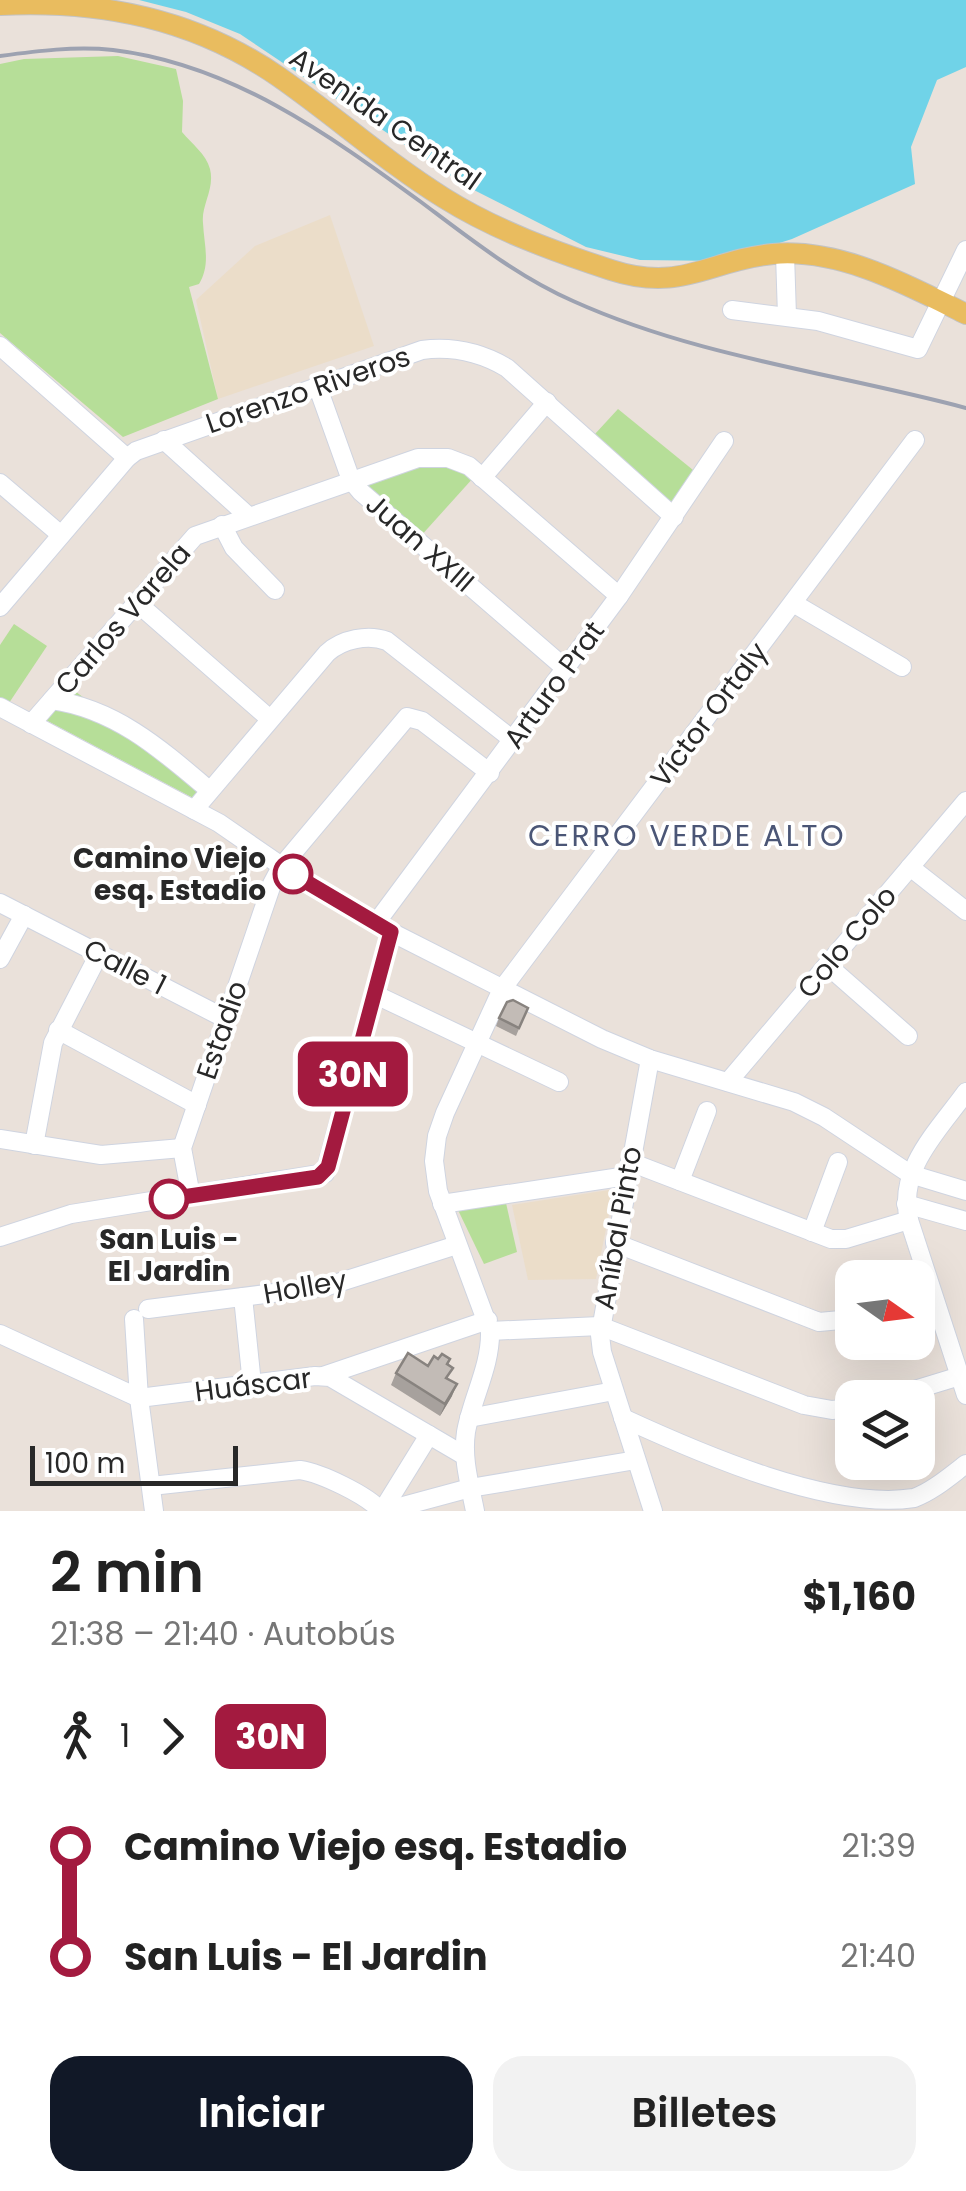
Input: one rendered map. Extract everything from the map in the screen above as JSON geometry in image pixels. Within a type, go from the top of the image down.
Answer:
[{"type":"main road","name":"Avenida Central","points":[[0,5],[83,3],[179,25],[216,39],[278,76],[465,211],[529,240],[615,271],[682,278],[747,259],[785,254],[818,256],[850,264],[966,314]]},
{"type":"street","points":[[732,310],[848,328],[918,349],[966,250]]},
{"type":"street","points":[[785,254],[787,316]]},
{"type":"street","points":[[0,346],[127,458],[0,607]]},
{"type":"street","name":"Lorenzo Riveros","points":[[127,458],[164,440],[410,353],[446,348],[474,352],[497,362],[674,516]]},
{"type":"street","name":"Juan XXIII","points":[[317,386],[351,480],[566,669]]},
{"type":"street","points":[[482,478],[546,402]]},
{"type":"street","points":[[164,440],[248,515]]},
{"type":"street","name":"Víctor Ortaly","points":[[489,1326],[435,1176],[438,1136],[502,988],[915,440]]},
{"type":"street","name":"Arturo Prat","points":[[384,928],[724,441]]},
{"type":"street","name":"Carlos Varela","points":[[32,724],[185,544],[198,534],[410,460],[438,456],[463,463],[619,596]]},
{"type":"street","points":[[0,483],[61,535]]},
{"type":"street","points":[[222,524],[234,548],[275,590]]},
{"type":"street","points":[[136,602],[270,719]]},
{"type":"street","points":[[793,603],[902,667]]},
{"type":"street","points":[[194,810],[334,646],[378,638],[387,641],[514,740]]},
{"type":"street","points":[[52,700],[90,709],[138,733],[210,790]]},
{"type":"street","points":[[0,707],[246,839],[281,867],[384,928],[602,1039],[650,1059],[778,1096],[811,1110],[910,1174],[966,1190]]},
{"type":"street","name":"Estadio","points":[[191,1196],[182,1148],[281,867],[406,717],[422,721],[490,773]]},
{"type":"street","name":"Colo Colo","points":[[728,1082],[966,801]]},
{"type":"street","points":[[910,867],[966,911]]},
{"type":"street","name":"Calle 1","points":[[0,903],[226,1019]]},
{"type":"street","points":[[0,959],[24,915]]},
{"type":"street","points":[[0,1238],[71,1214],[324,1174],[374,994],[384,928]]},
{"type":"street","points":[[34,1145],[49,1057],[58,1030],[99,954]]},
{"type":"street","points":[[827,965],[908,1036]]},
{"type":"street","points":[[374,994],[559,1082]]},
{"type":"street","points":[[58,1030],[197,1105]]},
{"type":"street","name":"Aníbal Pinto","points":[[650,1059],[600,1326],[602,1352],[653,1511]]},
{"type":"street","points":[[917,1260],[907,1212],[910,1174],[966,1092]]},
{"type":"street","points":[[680,1181],[707,1111]]},
{"type":"street","points":[[0,1139],[113,1156],[182,1148]]},
{"type":"street","points":[[812,1232],[838,1162]]},
{"type":"street","points":[[442,1204],[629,1169],[680,1181],[831,1239],[846,1239],[907,1212],[966,1221]]},
{"type":"street","points":[[615,1243],[819,1322],[835,1321]]},
{"type":"street","name":"Holley","points":[[140,1398],[141,1314],[347,1281],[458,1245]]},
{"type":"street","points":[[243,1297],[252,1384]]},
{"type":"street","points":[[935,1316],[961,1367],[966,1395]]},
{"type":"street","points":[[475,1511],[465,1456],[469,1418],[489,1350],[489,1326]]},
{"type":"street","points":[[323,1376],[489,1326],[600,1326],[804,1406],[835,1410]]},
{"type":"street","points":[[0,1334],[140,1398],[154,1511]]},
{"type":"street","points":[[930,1380],[961,1367]]},
{"type":"street","name":"Huáscar","points":[[140,1398],[323,1376],[342,1382],[465,1456]]},
{"type":"street","points":[[469,1418],[614,1392]]},
{"type":"street","points":[[623,1418],[762,1480],[835,1503],[869,1505],[911,1499],[966,1464]]},
{"type":"street","points":[[383,1511],[429,1434]]},
{"type":"street","points":[[383,1511],[470,1488],[636,1460]]},
{"type":"street","points":[[150,1486],[300,1470],[319,1475],[383,1511]]},
{"type":"shaded area","points":[[330,215],[374,346],[218,399],[196,300],[255,246]]},
{"type":"shaded area","points":[[609,1190],[612,1199],[596,1279],[528,1280],[512,1205]]},
{"type":"green space","points":[[118,56],[176,69],[183,101],[182,132],[210,169],[211,183],[203,216],[205,269],[199,284],[189,287],[218,399],[123,437],[0,333],[0,64],[24,59]]},
{"type":"green space","points":[[618,409],[693,470],[674,505],[595,434]]},
{"type":"green space","points":[[441,459],[474,477],[419,538],[364,488],[408,463]]},
{"type":"green space","points":[[14,624],[47,646],[9,703],[0,697],[0,645]]},
{"type":"green space","points":[[71,688],[203,789],[195,799],[42,718]]},
{"type":"green space","points":[[506,1203],[517,1252],[484,1264],[458,1210]]},
{"type":"water","points":[[139,0],[966,0],[966,67],[937,80],[911,147],[915,184],[792,239],[723,261],[640,260],[586,247],[466,186],[240,34],[186,12]]},
{"type":"building","points":[[513,1000],[528,1008],[519,1028],[499,1018],[507,1002]]},
{"type":"building","points":[[408,1353],[428,1366],[434,1356],[438,1359],[442,1354],[450,1359],[447,1364],[453,1368],[446,1378],[457,1384],[445,1404],[396,1373]]},
{"type":"railway","points":[[0,56],[99,49],[156,58],[198,70],[238,86],[314,128],[494,256],[573,301],[717,350],[966,408]]},
{"type":"bus line","name":"30N","points":[[169,1199],[318,1177],[328,1167],[391,932],[293,874]]},
{"type":"place","name":"Camino Viejo esq. Estadio","points":[[293,874]]},
{"type":"place","name":"San Luis - El Jardin","points":[[169,1199]]},
{"type":"district","name":"CERRO VERDE ALTO","points":[[687,835]]}]
